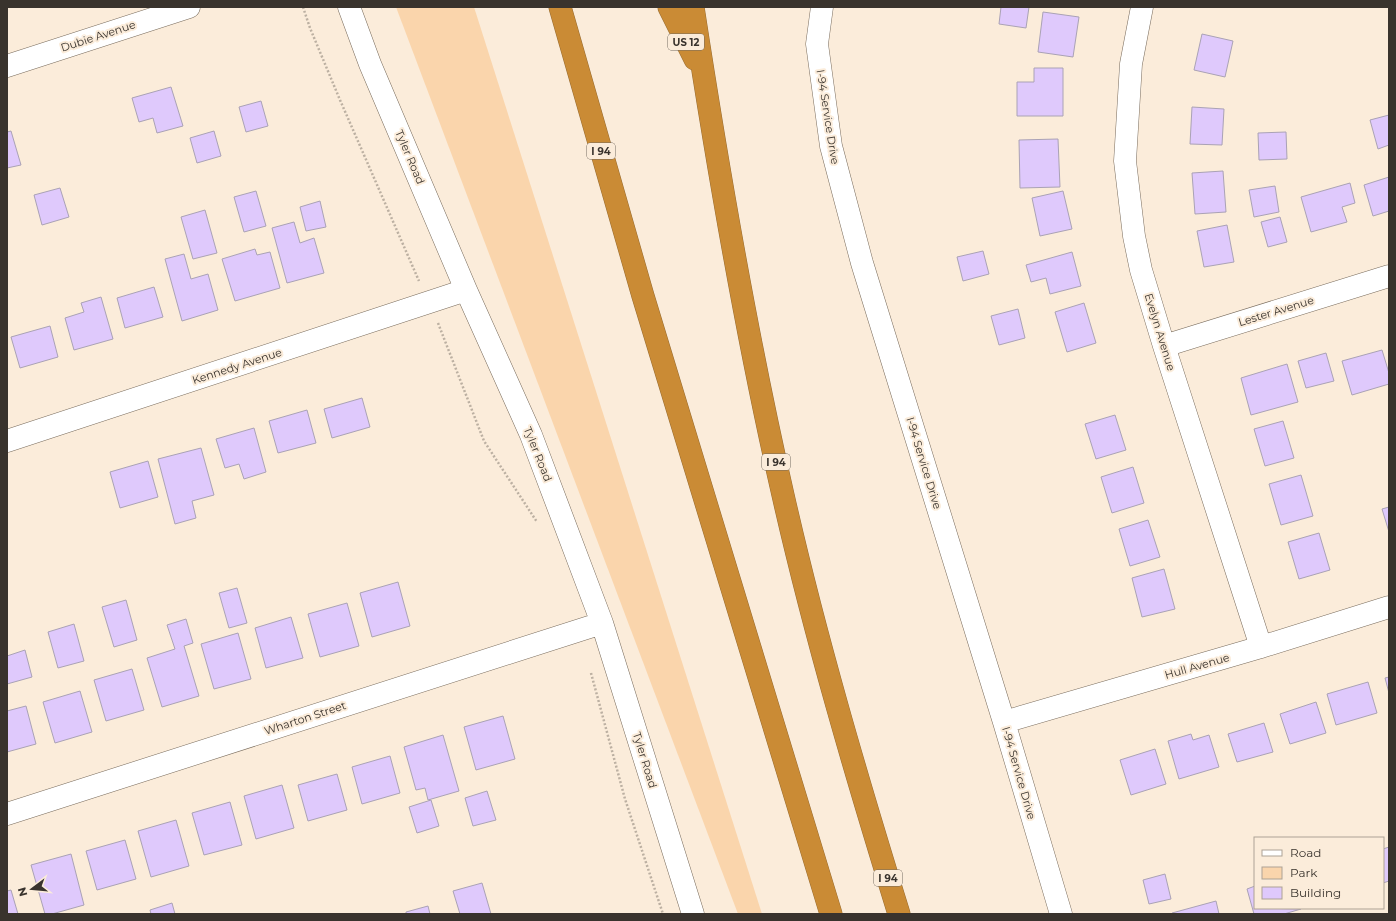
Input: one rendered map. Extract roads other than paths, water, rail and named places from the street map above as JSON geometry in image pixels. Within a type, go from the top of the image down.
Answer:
[{"type":"highway","name":"I 94","points":[[560,7],[642,296],[831,914]]},
{"type":"highway","name":"US 12","points":[[669,7],[704,76]]},
{"type":"highway","name":"I 94","points":[[694,7],[704,76],[753,354],[783,495],[830,681],[899,914]]},
{"type":"street","name":"Dubie Avenue","points":[[7,66],[189,7]]},
{"type":"street","name":"Tyler Road","points":[[349,7],[370,64],[466,290],[531,435],[602,623],[693,914]]},
{"type":"street","name":"I-94 Service Drive","points":[[822,7],[817,44],[831,146],[862,263],[1004,722],[1061,914]]},
{"type":"street","name":"Evelyn Avenue","points":[[1142,7],[1131,64],[1125,161],[1135,243],[1141,270],[1164,346],[1261,648]]},
{"type":"street","name":"Lester Avenue","points":[[1164,346],[1389,276]]},
{"type":"street","name":"Kennedy Avenue","points":[[7,441],[466,290]]},
{"type":"street","name":"Hull Avenue","points":[[1004,722],[1261,648],[1389,607]]},
{"type":"street","name":"Wharton Street","points":[[7,814],[602,623]]}]
